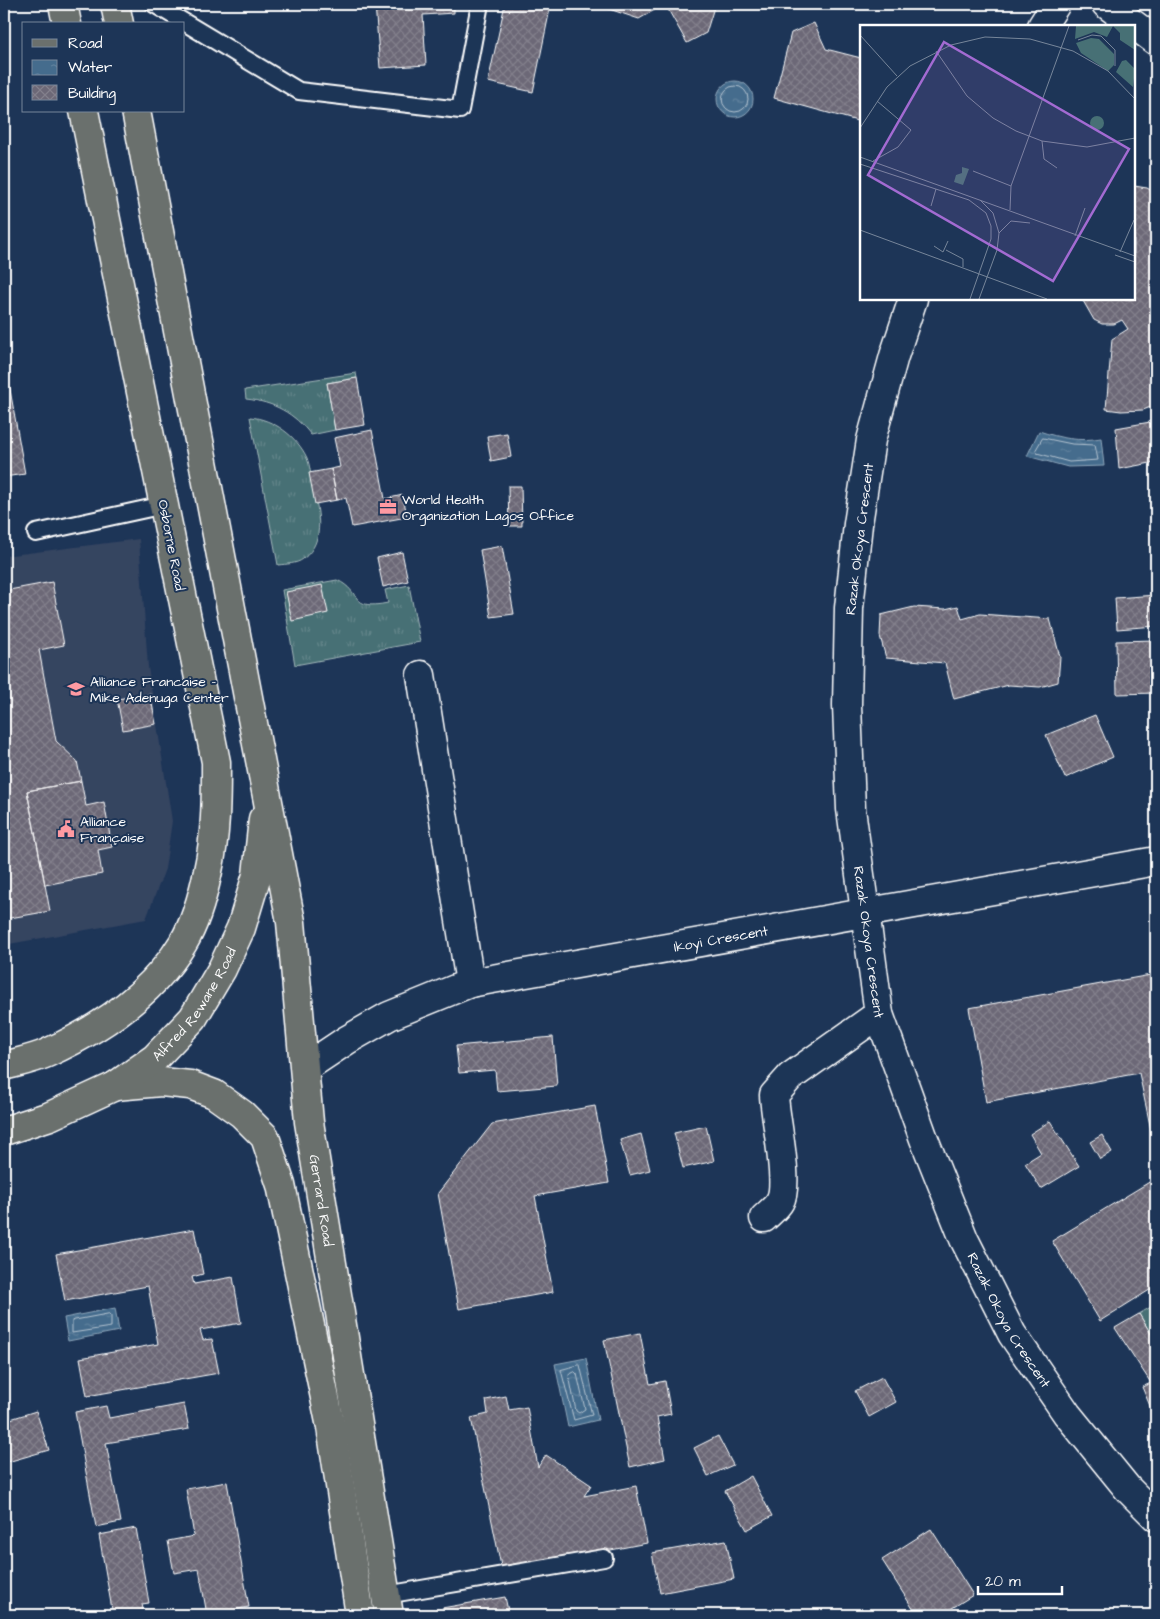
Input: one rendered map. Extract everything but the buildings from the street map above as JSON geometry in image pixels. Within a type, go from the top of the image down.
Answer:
[{"type":"main road","points":[[62,4],[66,22]]},
{"type":"main road","points":[[116,4],[119,22]]},
{"type":"main road","name":"Osborne Road","points":[[4,1066],[46,1053],[96,1027],[132,1001],[163,973],[184,942],[195,918],[209,870],[216,807],[216,762],[84,112]]},
{"type":"main road","points":[[136,112],[266,785]]},
{"type":"main road","name":"Gerrard Road","points":[[266,785],[291,922],[305,1068],[308,1122],[387,1605]]},
{"type":"main road","name":"Alfred Rewane Road","points":[[4,1131],[50,1116],[115,1086],[155,1058],[193,1018],[222,969],[241,928],[258,875],[266,785]]},
{"type":"main road","points":[[115,1086],[161,1082],[190,1085],[214,1094],[242,1114],[265,1137],[281,1185],[331,1426],[360,1615]]},
{"type":"street","points":[[1043,25],[1056,4]]},
{"type":"street","points":[[1106,4],[1134,25]]},
{"type":"street","points":[[1135,25],[1156,41]]},
{"type":"street","name":"Razak Okoya Crescent","points":[[913,300],[894,356],[871,440],[858,524],[849,608],[847,705],[851,809],[878,1014],[924,1139],[961,1230],[1012,1334],[1067,1414],[1128,1489],[1156,1517]]},
{"type":"street","points":[[421,675],[470,983]]},
{"type":"street","name":"Ikoyi Crescent","points":[[305,1068],[347,1040],[389,1016],[470,983],[1156,861]]},
{"type":"street","points":[[764,1218],[781,1201],[784,1178],[774,1115],[774,1095],[790,1077],[878,1014]]},
{"type":"lane","points":[[154,4],[184,22]]},
{"type":"lane","points":[[185,23],[299,92],[460,110],[480,4]]},
{"type":"lane","points":[[36,533],[164,505]]},
{"type":"lane","points":[[387,1605],[604,1558]]},
{"type":"shaded area","name":"Alliance Francaise - Mike Adenuga Center","points":[[139,539],[148,667],[172,821],[165,869],[146,919],[4,945],[4,556]]},
{"type":"green space","points":[[356,373],[357,378],[327,383],[335,430],[311,435],[298,421],[283,410],[266,403],[246,399],[245,390]]},
{"type":"green space","points":[[250,417],[259,418],[276,425],[291,436],[303,450],[308,461],[319,524],[318,534],[311,552],[298,562],[278,565]]},
{"type":"green space","points":[[337,580],[345,585],[362,602],[376,605],[388,603],[385,590],[409,585],[420,642],[295,665],[282,590]]},
{"type":"green space","points":[[1156,1304],[1156,1342],[1139,1314]]},
{"type":"water","points":[[735,81],[748,86],[753,99],[748,112],[735,117],[722,112],[717,99],[722,86]]},
{"type":"water","points":[[1039,431],[1070,439],[1101,438],[1104,466],[1068,467],[1027,456]]},
{"type":"water","points":[[115,1308],[119,1331],[68,1341],[64,1318]]},
{"type":"water","points":[[586,1358],[598,1420],[568,1427],[555,1364]]},
{"type":"place","name":"World Health Organization Lagos Office","points":[[388,507]]},
{"type":"place","name":"Alliance Francaise - Mike Adenuga Center","points":[[76,689]]},
{"type":"place","name":"Alliance Française","points":[[66,829]]}]
